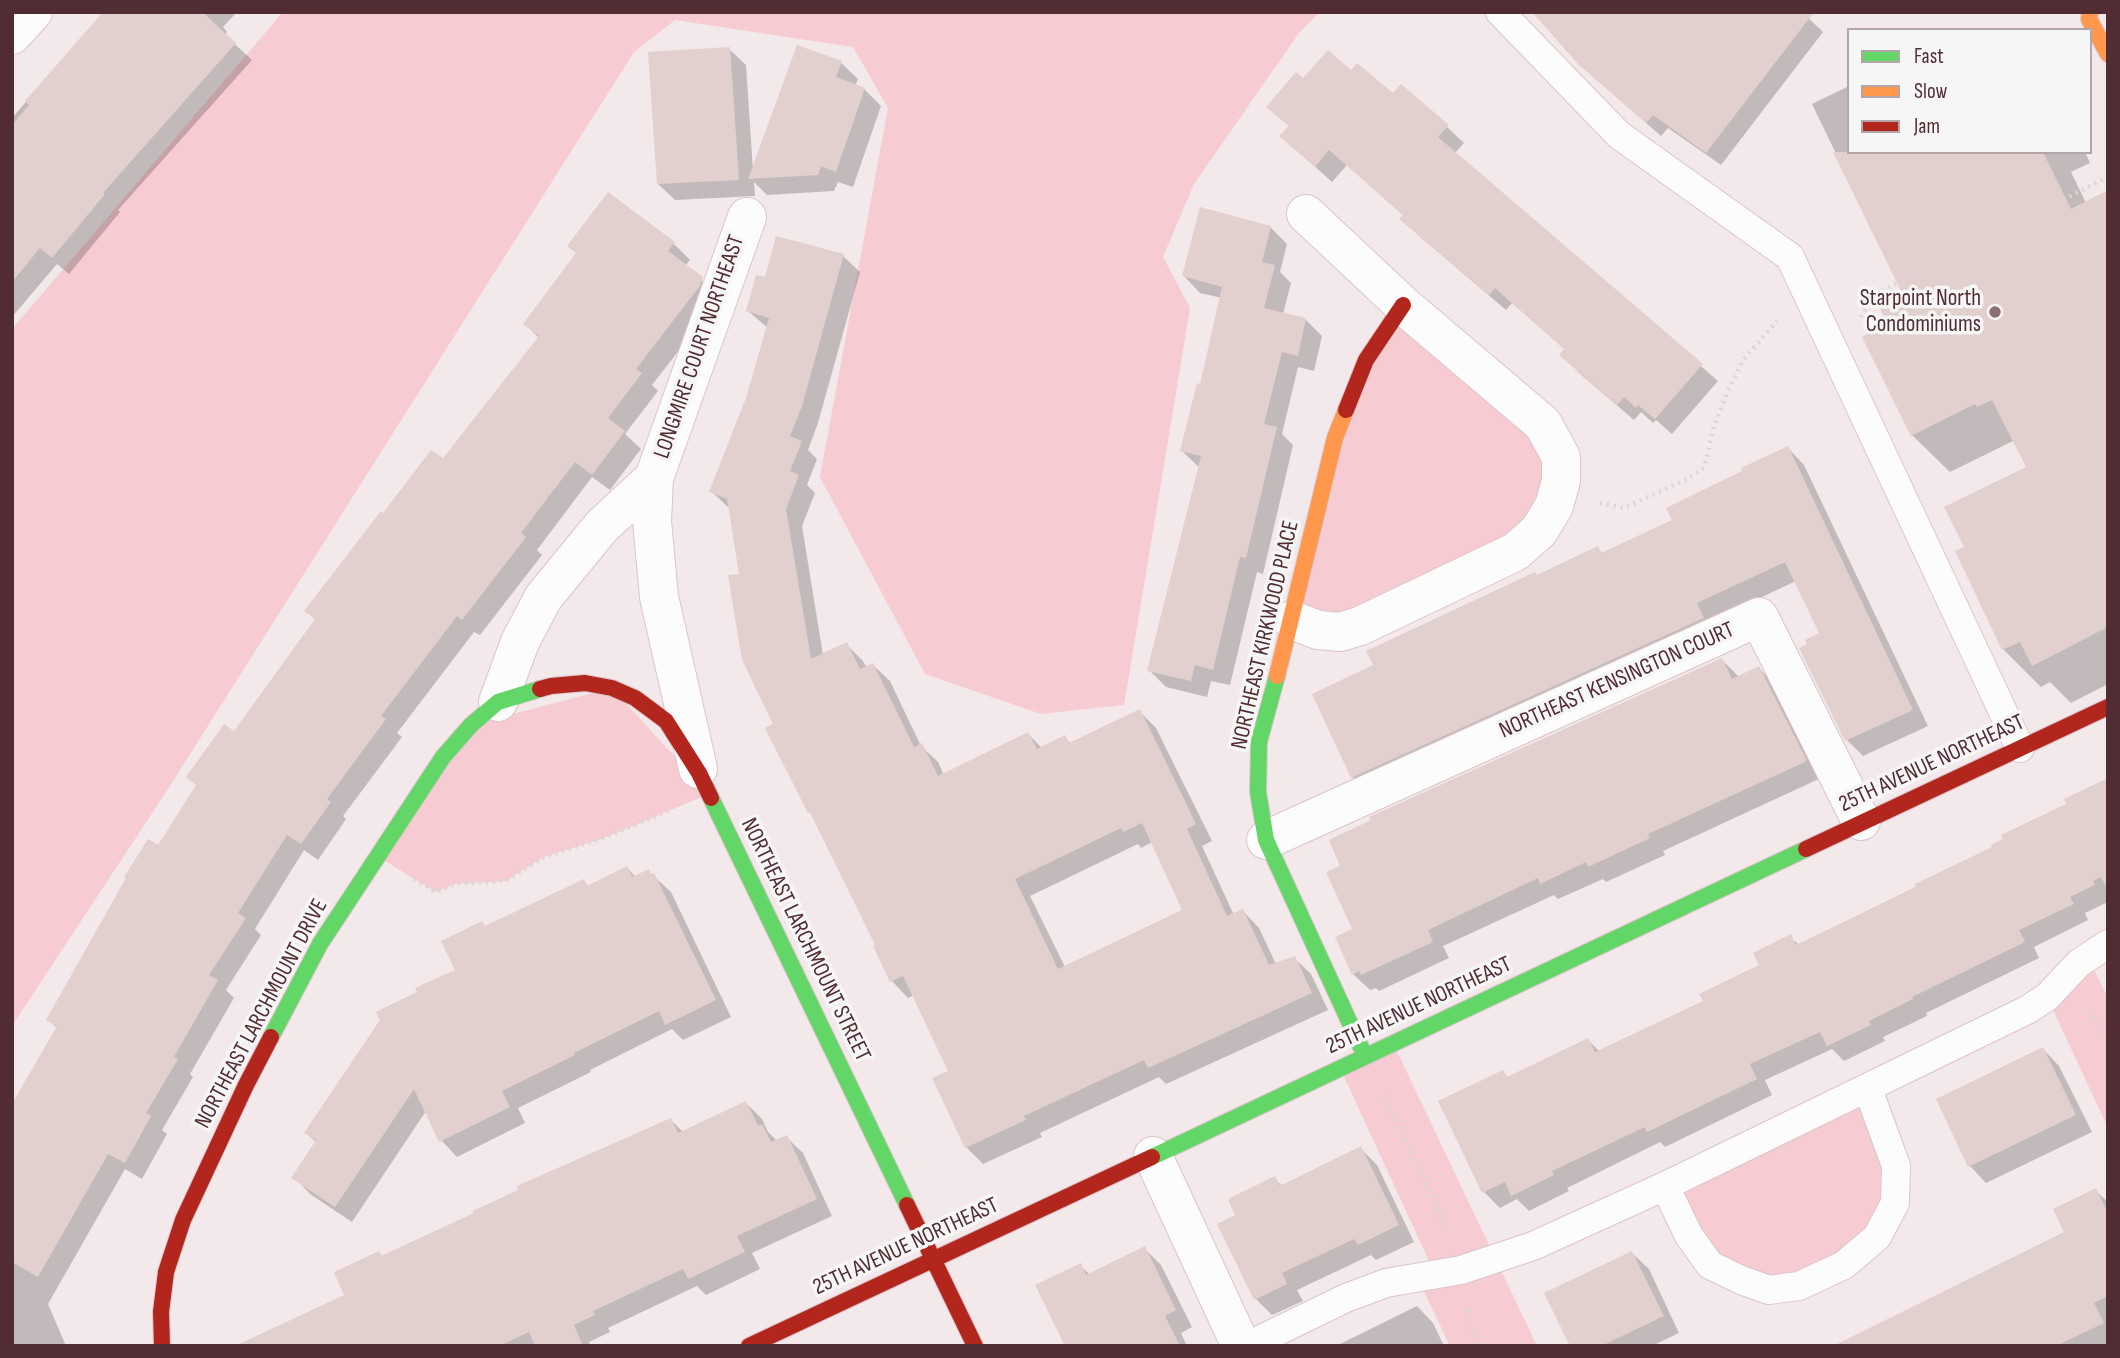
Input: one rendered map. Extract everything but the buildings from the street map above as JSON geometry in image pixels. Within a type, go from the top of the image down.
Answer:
[{"type":"street","points":[[12,35],[33,12]]},
{"type":"street","points":[[2085,15],[2108,54]]},
{"type":"street","points":[[1293,620],[1318,630],[1340,632],[1360,626],[1515,552],[1539,531],[1554,506],[1561,481],[1561,457],[1543,424],[1403,305],[1306,214]]},
{"type":"street","name":"LONGMIRE COURT NORTHEAST","points":[[699,773],[659,597],[652,521],[654,478],[747,217]]},
{"type":"street","name":"NORTHEAST KIRKWOOD PLACE","points":[[1365,1056],[1266,840],[1258,792],[1259,741],[1293,620],[1335,438],[1367,360],[1403,305]]},
{"type":"street","name":"LONGMIRE COURT NORTHEAST","points":[[498,702],[520,642],[543,598],[602,526],[654,478]]},
{"type":"street","name":"NORTHEAST KENSINGTON COURT","points":[[1266,840],[1759,617],[1861,821]]},
{"type":"street","name":"NORTHEAST LARCHMOUNT STREET","points":[[498,702],[551,686],[585,683],[612,688],[635,698],[666,720],[699,773],[975,1346]]},
{"type":"street","name":"NORTHEAST LARCHMOUNT DRIVE","points":[[162,1346],[161,1312],[166,1272],[183,1220],[258,1062],[320,944],[443,757],[471,724],[498,702]]},
{"type":"street","name":"25TH AVENUE NORTHEAST","points":[[750,1346],[2108,707]]},
{"type":"street","points":[[1153,1156],[1241,1346]]},
{"type":"lane","points":[[1500,12],[1619,135],[1790,257],[2020,748]]},
{"type":"lane","points":[[1247,1346],[1346,1298],[1386,1283],[1461,1270],[1533,1246],[1665,1186],[2027,1010],[2047,997],[2079,963],[2108,944]]},
{"type":"lane","points":[[1665,1186],[1689,1236],[1710,1265],[1741,1280],[1769,1290],[1799,1286],[1844,1265],[1877,1237],[1895,1203],[1896,1166],[1868,1089]]},
{"type":"path","points":[[1826,335],[1863,316],[1873,295],[2108,177]]},
{"type":"path","points":[[1559,490],[1625,508],[1689,478],[1704,468],[1714,426],[1744,360],[1771,326],[1785,314],[1810,301]]},
{"type":"path","points":[[413,878],[436,892],[455,884],[506,881],[544,858],[604,838],[673,808]]},
{"type":"path","points":[[1365,1056],[1434,1198],[1461,1270],[1473,1331],[1480,1346]]},
{"type":"shaded area","points":[[283,12],[1320,12],[1299,33],[1194,184],[1163,257],[1190,308],[1124,705],[1041,714],[925,674],[820,477],[888,108],[853,47],[675,20],[634,52],[168,789],[12,1026],[12,329]]},
{"type":"shaded area","points":[[1403,305],[1543,424],[1554,506],[1360,626],[1292,620],[1335,438]]},
{"type":"shaded area","points":[[612,688],[709,794],[604,838],[544,857],[506,881],[455,884],[436,892],[377,856],[471,725]]},
{"type":"shaded area","points":[[2088,957],[2108,998],[2108,1128],[2047,997]]},
{"type":"shaded area","points":[[1393,1043],[1537,1346],[1450,1346],[1417,1277],[1435,1274],[1340,1068]]},
{"type":"shaded area","points":[[1868,1089],[1896,1166],[1877,1237],[1799,1286],[1710,1265],[1665,1186]]},
{"type":"traffic: fast","points":[[1277,676],[1259,742],[1258,792],[1266,840],[1365,1056]]},
{"type":"traffic: fast","points":[[271,1037],[320,944],[443,757],[471,725],[498,702],[540,689]]},
{"type":"traffic: fast","points":[[711,798],[907,1205]]},
{"type":"traffic: fast","points":[[1152,1157],[1806,849]]},
{"type":"traffic: slow","points":[[2090,12],[2089,19],[2108,54]]},
{"type":"traffic: slow","points":[[1277,676],[1335,438],[1346,410]]},
{"type":"traffic: jam","points":[[1346,410],[1366,360],[1403,305]]},
{"type":"traffic: jam","points":[[540,689],[585,683],[612,688],[635,698],[666,721],[699,773],[711,798]]},
{"type":"traffic: jam","points":[[1806,849],[2108,707]]},
{"type":"traffic: jam","points":[[162,1346],[161,1312],[166,1272],[183,1220],[271,1037]]},
{"type":"traffic: jam","points":[[749,1346],[1152,1157]]},
{"type":"traffic: jam","points":[[907,1205],[975,1346]]},
{"type":"place","name":"Starpoint North Condominiums","points":[[1995,312]]}]
